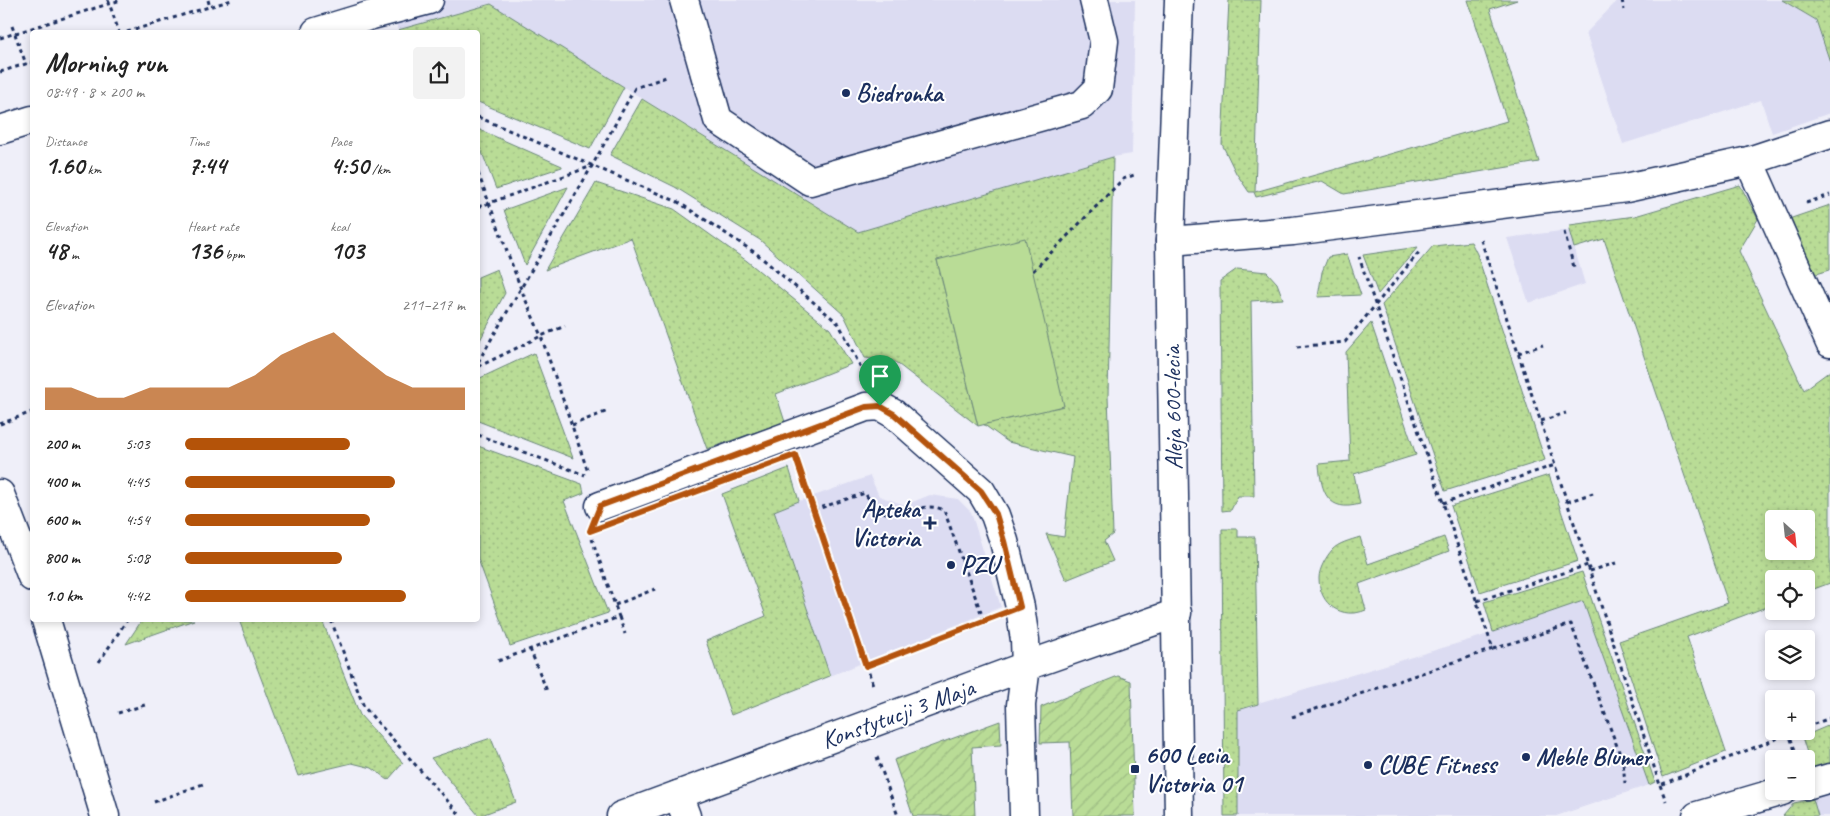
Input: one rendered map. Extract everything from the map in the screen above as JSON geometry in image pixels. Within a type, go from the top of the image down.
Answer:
[{"type":"street","points":[[320,30],[370,7],[429,0]]},
{"type":"street","points":[[684,0],[718,120],[810,181],[1082,105],[1098,89],[1104,41],[1094,0]]},
{"type":"street","name":"Aleja 600-lecia","points":[[1179,0],[1170,241],[1179,816]]},
{"type":"street","points":[[0,130],[30,121]]},
{"type":"street","points":[[1170,241],[1293,231],[1589,194],[1626,188],[1749,161],[1830,134]]},
{"type":"street","points":[[1749,161],[1830,343]]},
{"type":"street","points":[[600,506],[866,407],[880,406],[894,414],[981,491],[996,514],[1020,607],[1025,640],[1026,666],[1021,706],[1024,816]]},
{"type":"street","points":[[0,494],[30,572]]},
{"type":"street","name":"Konstytucji 3 Maja","points":[[620,816],[682,805],[866,726],[1026,666],[1177,613]]},
{"type":"street","points":[[47,622],[105,816]]},
{"type":"street","points":[[1815,782],[1830,778]]},
{"type":"street","points":[[1697,816],[1765,796]]},
{"type":"path","points":[[0,38],[109,2],[121,0]]},
{"type":"path","points":[[208,0],[210,7]]},
{"type":"path","points":[[134,30],[232,0]]},
{"type":"path","points":[[1622,0],[1624,10]]},
{"type":"path","points":[[109,2],[117,30]]},
{"type":"path","points":[[12,26],[26,64]]},
{"type":"path","points":[[0,72],[30,63]]},
{"type":"path","points":[[480,359],[635,88],[702,64]]},
{"type":"path","points":[[480,118],[678,202],[757,254],[839,324],[880,406]]},
{"type":"path","points":[[480,206],[592,166]]},
{"type":"path","points":[[1033,271],[1123,179],[1142,172]]},
{"type":"path","points":[[480,178],[521,289],[541,336],[590,477],[480,436]]},
{"type":"path","points":[[1563,229],[1574,267]]},
{"type":"path","points":[[1478,232],[1660,785],[1771,740]]},
{"type":"path","points":[[1297,348],[1345,342],[1424,247]]},
{"type":"path","points":[[1358,256],[1493,649]]},
{"type":"path","points":[[480,366],[565,326]]},
{"type":"path","points":[[1518,354],[1543,345]]},
{"type":"path","points":[[572,425],[608,411]]},
{"type":"path","points":[[0,424],[30,413]]},
{"type":"path","points":[[1541,422],[1566,413]]},
{"type":"path","points":[[798,464],[876,694]]},
{"type":"path","points":[[1443,503],[1555,465]]},
{"type":"path","points":[[814,510],[865,493],[878,510],[894,515],[937,506],[944,510],[984,621]]},
{"type":"path","points":[[1567,502],[1593,493]]},
{"type":"path","points":[[600,506],[590,531],[626,634]]},
{"type":"path","points":[[1590,571],[1616,562]]},
{"type":"path","points":[[1476,601],[1588,565]]},
{"type":"path","points":[[615,605],[655,589]]},
{"type":"path","points":[[866,666],[1020,607]]},
{"type":"path","points":[[498,661],[619,617]]},
{"type":"path","points":[[99,662],[126,622]]},
{"type":"path","points":[[332,622],[364,707],[461,816]]},
{"type":"path","points":[[1292,717],[1571,624],[1623,762],[1625,783]]},
{"type":"path","points":[[530,649],[547,691]]},
{"type":"path","points":[[118,713],[145,705]]},
{"type":"path","points":[[1815,724],[1830,718]]},
{"type":"path","points":[[866,726],[898,816]]},
{"type":"path","points":[[154,802],[203,784]]},
{"type":"shaded area","points":[[389,0],[1135,0],[1132,154],[1113,157],[858,232],[491,5],[398,30]]},
{"type":"shaded area","points":[[1618,0],[1782,0],[1816,20],[1830,62],[1830,113],[1772,133],[1761,100],[1623,144],[1586,33]]},
{"type":"shaded area","points":[[1569,230],[1585,284],[1529,303],[1507,238]]},
{"type":"shaded area","points":[[870,476],[879,496],[905,505],[930,495],[958,499],[971,512],[1001,607],[830,676],[774,510]]},
{"type":"shaded area","points":[[1583,601],[1649,785],[1556,816],[1238,816],[1238,709],[1479,637]]},
{"type":"shaded area","points":[[1830,784],[1830,816],[1818,816],[1813,800],[1815,800],[1815,787]]},
{"type":"green space","points":[[1229,0],[1261,0],[1255,192],[1507,121],[1468,0],[1517,0],[1490,9],[1539,162],[1344,194],[1322,181],[1256,197],[1254,192],[1249,192],[1236,173],[1222,144]]},
{"type":"green space","points":[[1782,0],[1830,0],[1830,62],[1816,20]]},
{"type":"green space","points":[[491,4],[624,87],[590,149],[480,103],[480,30],[398,30]]},
{"type":"green space","points":[[642,99],[858,232],[1113,157],[1108,396],[1113,534],[1104,541],[1113,561],[1066,580],[1046,534],[1064,537],[1073,457],[1008,442],[983,424],[1064,405],[937,260],[978,426],[894,361],[865,358],[844,315],[760,240],[675,187],[610,155]]},
{"type":"green space","points":[[480,130],[562,166],[562,167],[496,189],[480,147]]},
{"type":"green space","points":[[596,183],[674,209],[747,261],[830,329],[851,364],[776,394],[785,422],[707,449],[631,238],[545,270]]},
{"type":"green space","points":[[1740,185],[1758,219],[1739,251],[1804,390],[1830,371],[1830,583],[1815,589],[1815,570],[1765,570],[1765,607],[1687,637],[1726,752],[1663,777],[1619,641],[1728,603],[1604,239],[1574,248],[1569,230],[1570,225],[1635,216]]},
{"type":"green space","points":[[568,187],[525,265],[504,210]]},
{"type":"green space","points":[[1830,205],[1830,270],[1813,275],[1783,221]]},
{"type":"green space","points":[[1025,238],[1064,406],[978,426],[937,260]]},
{"type":"green space","points":[[1471,242],[1477,254],[1545,460],[1445,491],[1382,305],[1433,246]]},
{"type":"green space","points":[[1418,247],[1378,294],[1363,255]]},
{"type":"green space","points":[[1347,254],[1361,295],[1318,297],[1322,272],[1328,257]]},
{"type":"green space","points":[[497,269],[505,293],[480,340],[480,276]]},
{"type":"green space","points":[[1237,269],[1267,272],[1277,283],[1283,299],[1251,301],[1254,496],[1238,496],[1231,510],[1222,511],[1220,281]]},
{"type":"green space","points":[[1371,323],[1416,455],[1354,474],[1360,504],[1340,505],[1333,503],[1324,491],[1319,464],[1350,461],[1346,352]]},
{"type":"green space","points":[[534,353],[573,458],[480,422],[480,378]]},
{"type":"green space","points":[[480,447],[582,484],[584,493],[564,501],[608,613],[510,646],[480,564]]},
{"type":"green space","points":[[789,468],[799,501],[774,511],[830,676],[731,715],[706,641],[766,616],[722,494]]},
{"type":"green space","points":[[1549,475],[1578,561],[1480,592],[1451,506]]},
{"type":"green space","points":[[1222,529],[1238,529],[1238,537],[1255,537],[1258,704],[1238,710],[1238,816],[1224,816]]},
{"type":"green space","points":[[1360,537],[1368,564],[1444,537],[1449,551],[1359,584],[1366,610],[1349,613],[1334,608],[1323,596],[1320,588],[1320,571],[1325,560],[1338,545]]},
{"type":"green space","points":[[1582,572],[1655,782],[1649,785],[1583,601],[1493,632],[1484,602]]},
{"type":"green space","points":[[141,622],[188,622],[126,644]]},
{"type":"green space","points":[[240,622],[323,622],[360,715],[403,763],[388,780],[372,768],[352,763],[298,776]]},
{"type":"green space","points":[[1118,676],[1131,681],[1135,816],[1073,816],[1070,742],[1040,743],[1041,707]]},
{"type":"green space","points":[[1000,721],[1001,745],[972,747],[975,816],[913,816],[894,760]]},
{"type":"green space","points":[[1830,725],[1830,770],[1815,775],[1815,750],[1806,750],[1803,740],[1815,740],[1815,731]]},
{"type":"green space","points":[[491,738],[516,802],[479,816],[431,758]]},
{"type":"green space","points":[[1813,800],[1818,816],[1783,816],[1794,803]]},
{"type":"place","name":"Biedronka","points":[[846,93]]},
{"type":"place","name":"Apteka Victoria","points":[[930,523]]},
{"type":"place","name":"PZU","points":[[951,565]]},
{"type":"place","name":"Meble Blumer","points":[[1526,757]]},
{"type":"place","name":"CUBE Fitness","points":[[1368,765]]},
{"type":"place","name":"600 Lecia Victoria 01","points":[[1135,769]]},
{"type":"route","points":[[880,406],[894,414],[981,491],[996,514],[1020,607],[866,666],[795,455],[590,531],[600,506],[866,407],[880,406]]}]
